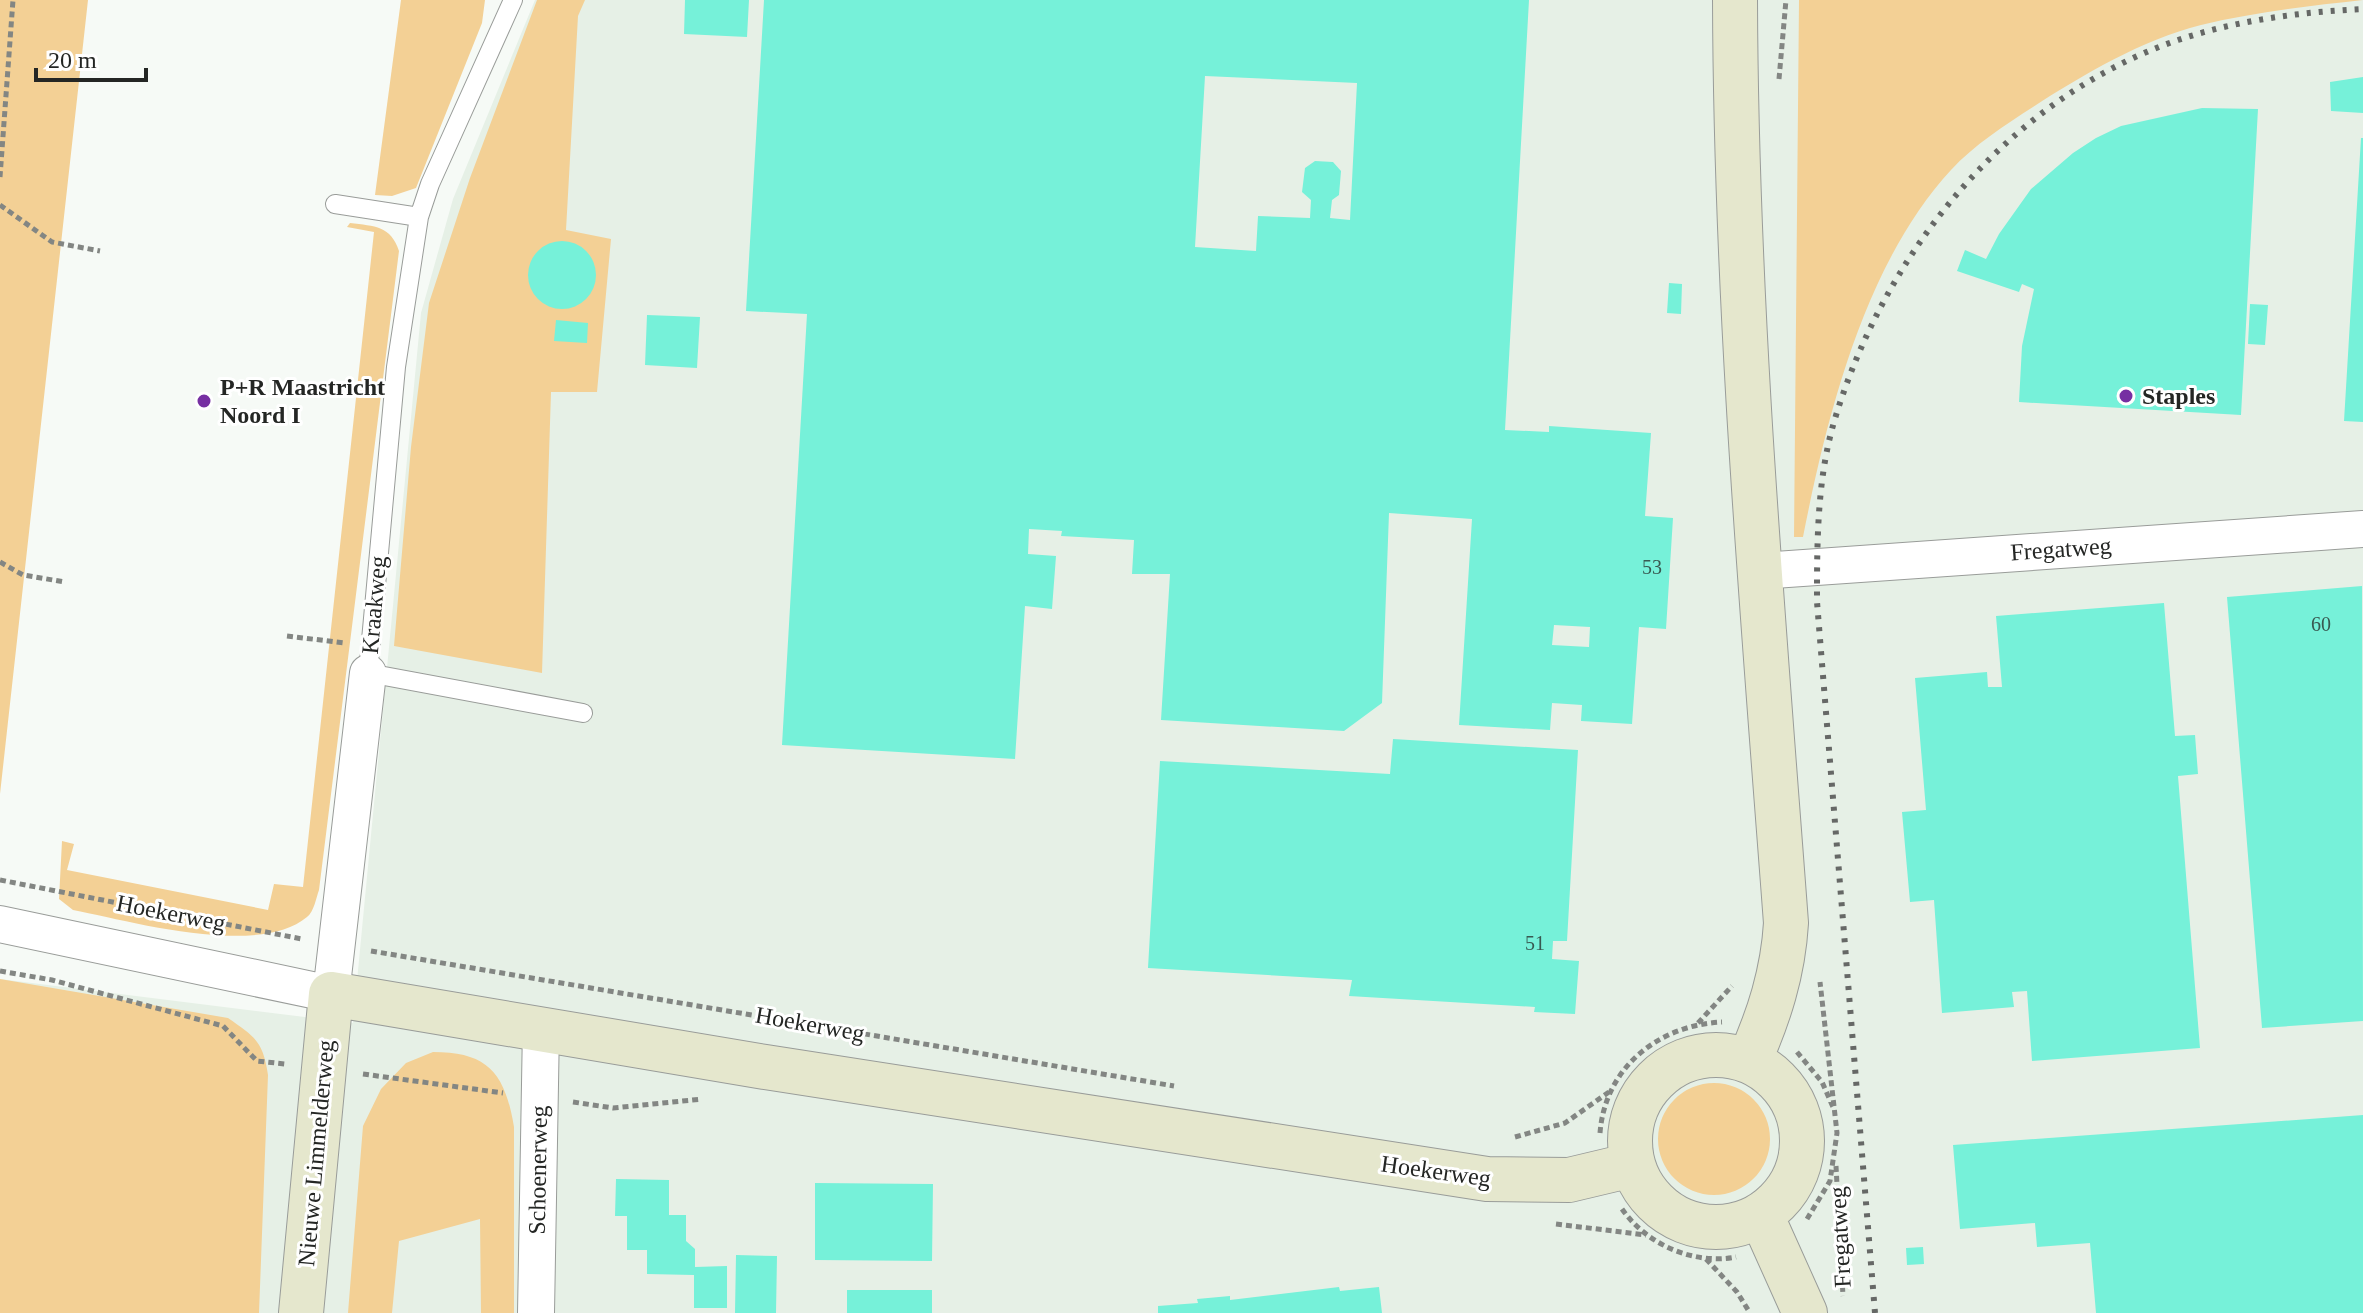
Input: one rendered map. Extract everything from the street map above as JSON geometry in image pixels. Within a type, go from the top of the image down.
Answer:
[{"type":"street","points":[[1735,0],[1738,212],[1786,923],[1783,964],[1756,1046]]},
{"type":"street","name":"Fregatweg","points":[[1760,571],[2363,529]]},
{"type":"street","name":"Kraakweg","points":[[331,994],[369,659]]},
{"type":"street","name":"Hoekerweg","points":[[0,924],[331,994],[765,1067],[1487,1179],[1569,1180],[1618,1168]]},
{"type":"street","name":"Nieuwe Limmelderweg","points":[[301,1313],[331,994]]},
{"type":"street","name":"Schoenerweg","points":[[536,1313],[541,1027]]},
{"type":"street","points":[[1756,1046],[1799,1116],[1802,1134],[1797,1172],[1769,1229],[1724,1228],[1684,1222],[1652,1200],[1618,1168],[1634,1113],[1642,1097],[1665,1071],[1697,1057],[1756,1046]]},
{"type":"street","name":"Fregatweg","points":[[1769,1229],[1824,1305]]},
{"type":"lane","name":"Kraakweg","points":[[369,659],[396,367],[419,217],[430,184],[513,0]]},
{"type":"lane","points":[[335,204],[419,217]]},
{"type":"lane","points":[[369,659],[583,713]]},
{"type":"path","points":[[0,177],[13,0]]},
{"type":"path","points":[[0,205],[52,242],[100,251]]},
{"type":"path","points":[[0,562],[23,575],[65,582]]},
{"type":"path","points":[[287,636],[369,659]]},
{"type":"path","name":"Hoekerweg","points":[[0,880],[336,945],[1185,1088]]},
{"type":"path","points":[[0,971],[52,980],[223,1026],[257,1061],[613,1108],[712,1098]]},
{"type":"path","points":[[1756,1046],[1731,1022],[1697,1023],[1670,1032],[1645,1047],[1625,1067],[1610,1092],[1601,1118],[1599,1145],[1618,1168],[1613,1195],[1646,1235],[1674,1251],[1705,1258],[1754,1254],[1769,1229],[1793,1232],[1821,1200],[1836,1161]]},
{"type":"path","name":"Fregatweg","points":[[1756,1046],[1787,1043],[1806,1060],[1822,1082],[1835,1120],[1836,1161],[1824,1305]]},
{"type":"path","name":"Hoekerweg","points":[[1508,1139],[1565,1123],[1610,1092]]},
{"type":"path","points":[[1705,1258],[1737,1292],[1750,1313]]},
{"type":"shaded area","points":[[0,0],[88,0],[0,794]]},
{"type":"shaded area","points":[[401,0],[485,0],[482,23],[416,188],[392,196],[375,195]]},
{"type":"shaded area","points":[[535,0],[2363,0],[2363,1313],[0,1313],[0,979],[353,1023],[421,313],[453,199]]},
{"type":"shaded area","points":[[537,0],[585,0],[578,16],[566,230],[611,239],[597,392],[551,392],[542,673],[394,646],[411,447],[429,303],[470,178]]},
{"type":"shaded area","points":[[1799,0],[2363,0],[2242,16],[2179,31],[2114,59],[2052,95],[1990,136],[1960,161],[1921,207],[1895,249],[1873,295],[1838,392],[1803,537],[1794,537]]},
{"type":"shaded area","points":[[350,223],[387,232],[399,251],[319,890],[313,908],[307,917],[285,929],[258,935],[226,936],[159,928],[73,910],[59,899],[62,841],[74,844],[67,870],[268,910],[274,884],[303,887],[374,232],[347,227]]},
{"type":"shaded area","points":[[0,979],[228,1018],[256,1041],[268,1075],[259,1313],[0,1313]]},
{"type":"shaded area","points":[[433,1052],[468,1056],[491,1069],[505,1092],[510,1108],[514,1127],[514,1313],[481,1313],[480,1219],[399,1241],[392,1313],[348,1313],[363,1126],[381,1089],[406,1063]]},
{"type":"shaded area","points":[[1714,1083],[1735,1087],[1754,1099],[1766,1118],[1770,1139],[1766,1160],[1754,1179],[1735,1191],[1714,1195],[1693,1191],[1674,1179],[1662,1160],[1658,1139],[1662,1118],[1674,1099],[1693,1087]]},
{"type":"building","points":[[685,0],[749,0],[747,37],[684,34]]},
{"type":"building","points":[[764,0],[1529,0],[1505,430],[1549,432],[1549,426],[1651,433],[1645,516],[1673,518],[1666,629],[1639,627],[1632,724],[1581,721],[1582,705],[1552,703],[1550,730],[1459,725],[1472,519],[1389,513],[1382,703],[1344,731],[1161,720],[1170,574],[1132,574],[1134,540],[1061,536],[1062,531],[1029,529],[1028,554],[1056,556],[1052,609],[1025,606],[1015,759],[782,745],[807,314],[746,311]],"holes":[[[1205,76],[1357,83],[1350,220],[1330,218],[1332,200],[1339,195],[1341,171],[1333,162],[1315,161],[1305,168],[1302,192],[1311,200],[1310,218],[1258,216],[1256,251],[1195,247]],[[1554,625],[1590,627],[1589,647],[1552,645]]]},
{"type":"building","points":[[2363,77],[2363,113],[2331,111],[2330,82]]},
{"type":"building","points":[[2202,108],[2258,109],[2241,415],[2019,402],[2022,346],[2034,289],[2022,284],[2019,292],[1957,271],[1965,250],[1986,259],[1999,234],[2031,189],[2096,138],[2121,126]]},
{"type":"building","points":[[2363,138],[2363,422],[2344,421]]},
{"type":"building","points":[[555,241],[569,241],[581,246],[591,256],[596,275],[591,294],[581,304],[569,309],[555,309],[543,304],[533,294],[528,282],[528,268],[533,256],[543,246]]},
{"type":"building","points":[[1669,283],[1682,284],[1681,314],[1667,313]]},
{"type":"building","points":[[2250,304],[2268,305],[2265,345],[2248,344]]},
{"type":"building","points":[[647,315],[700,317],[697,368],[645,365]]},
{"type":"building","points":[[556,320],[588,323],[587,343],[554,341]]},
{"type":"building","points":[[2362,586],[2363,1021],[2262,1028],[2227,597]]},
{"type":"building","points":[[2164,603],[2175,736],[2195,735],[2198,774],[2178,776],[2200,1048],[2032,1061],[2027,991],[2012,992],[2014,1007],[1942,1013],[1934,900],[1910,902],[1902,812],[1926,810],[1915,678],[1987,672],[1988,687],[2002,687],[1996,616]]},
{"type":"building","points":[[1393,739],[1578,750],[1567,941],[1553,941],[1552,959],[1579,961],[1575,1014],[1534,1012],[1535,1007],[1349,996],[1352,980],[1148,968],[1160,761],[1390,774]]},
{"type":"building","points":[[2363,1115],[2363,1313],[2096,1313],[2090,1243],[2037,1247],[2035,1223],[1960,1229],[1953,1145]]},
{"type":"building","points":[[616,1179],[669,1180],[669,1215],[686,1215],[686,1241],[695,1249],[695,1267],[727,1266],[727,1308],[694,1308],[694,1275],[647,1274],[647,1250],[627,1250],[627,1216],[615,1216]]},
{"type":"building","points":[[815,1183],[933,1184],[932,1261],[815,1260]]},
{"type":"building","points":[[1923,1247],[1924,1264],[1907,1265],[1906,1248]]},
{"type":"building","points":[[736,1255],[777,1256],[776,1313],[735,1313]]},
{"type":"building","points":[[1339,1287],[1340,1291],[1379,1287],[1382,1313],[1158,1313],[1158,1306],[1198,1303],[1197,1299],[1230,1296],[1230,1300]]},
{"type":"building","points":[[847,1290],[932,1290],[932,1313],[847,1313]]},
{"type":"railway","points":[[1875,1313],[1817,602],[1818,534],[1824,466],[1834,422],[1856,359],[1885,299],[1920,242],[1961,189],[2008,142],[2060,100],[2116,66],[2201,33],[2270,18],[2363,9]]},
{"type":"place","name":"Staples","points":[[2126,396]]},
{"type":"place","name":"P+R Maastricht Noord I","points":[[204,401]]}]
